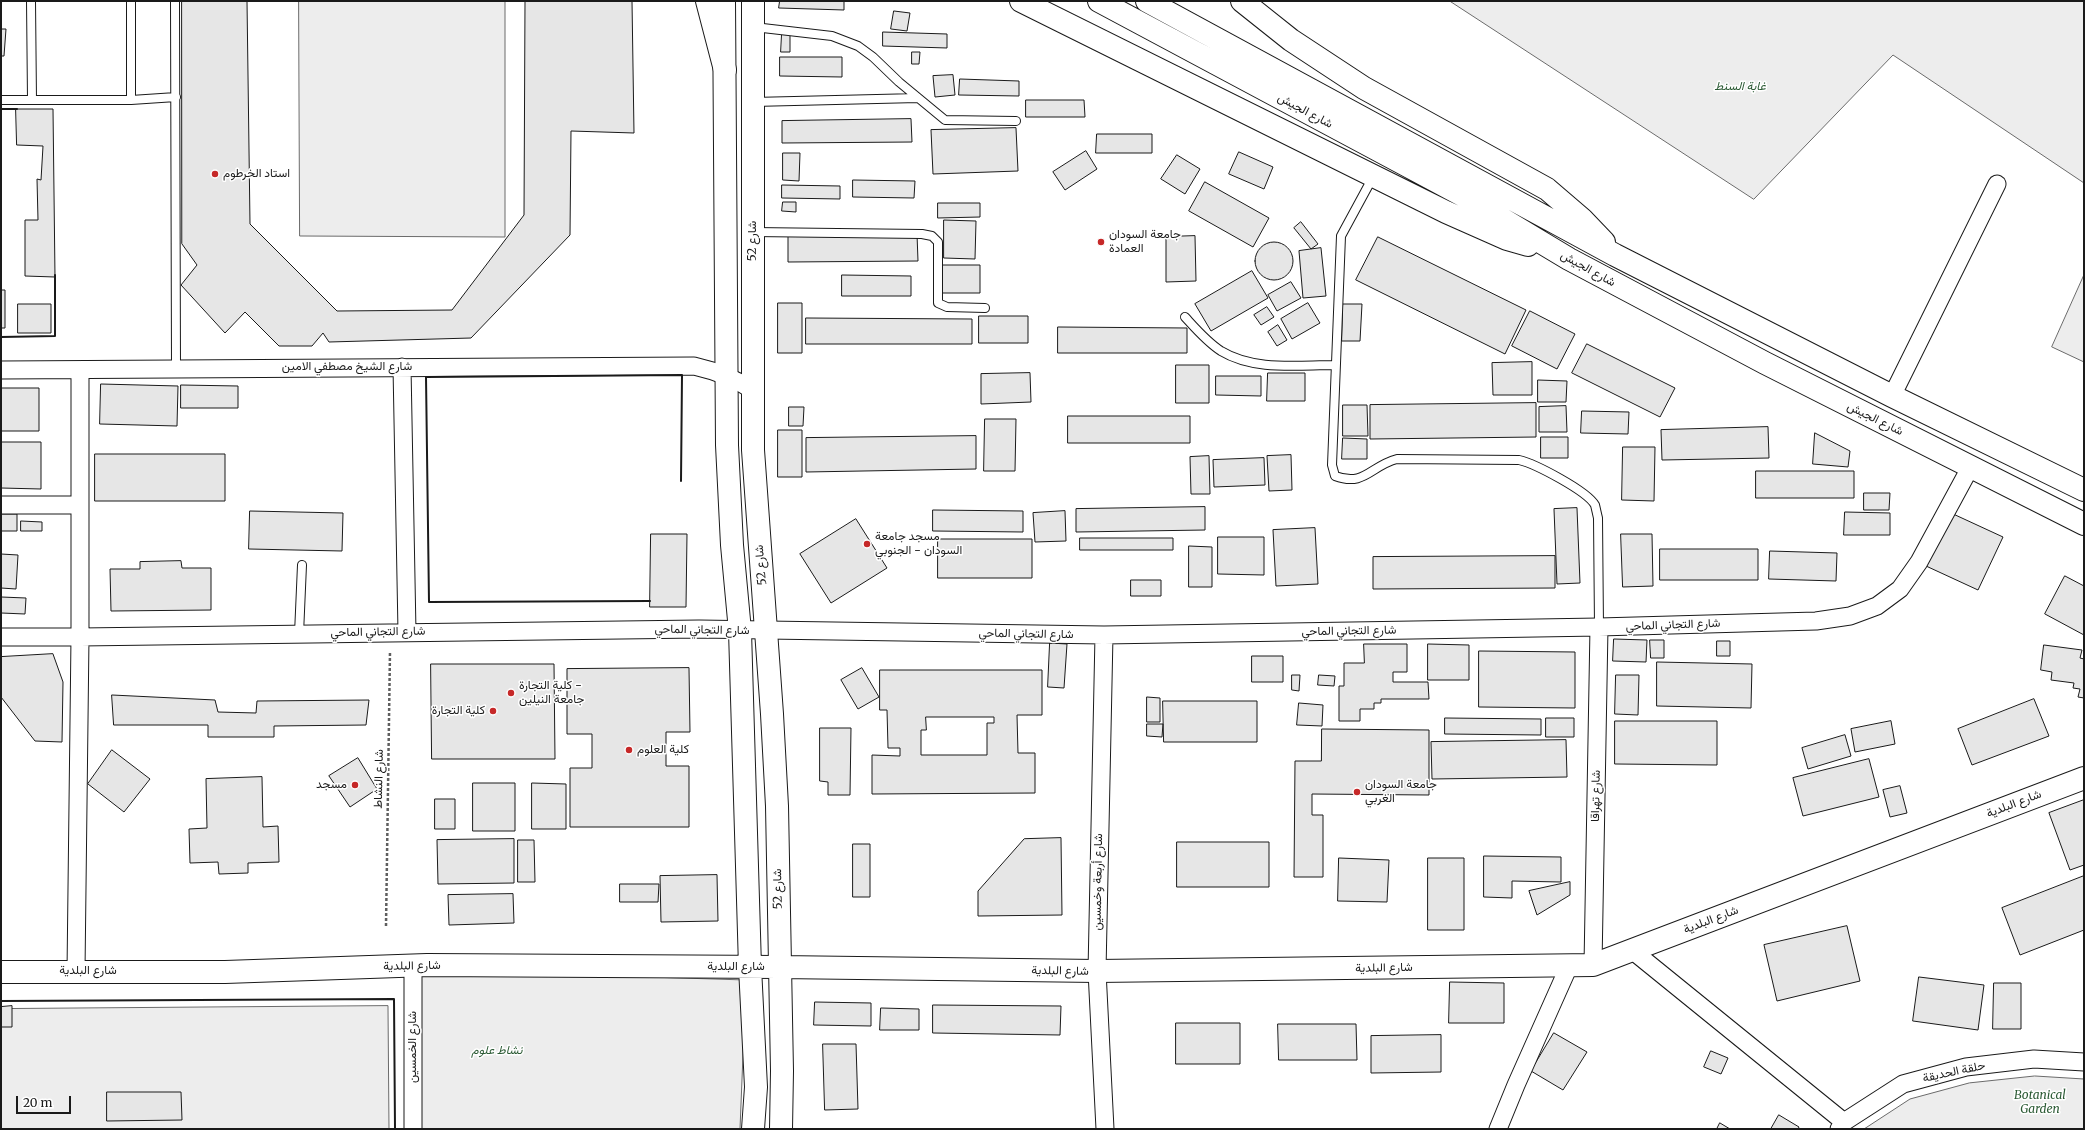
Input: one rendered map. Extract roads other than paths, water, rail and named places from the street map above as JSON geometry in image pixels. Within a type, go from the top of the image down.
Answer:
[{"type":"main road","points":[[707,1],[725,70]]},
{"type":"main road","points":[[724,1],[726,375],[732,545],[740,631],[750,967],[756,1086],[753,1129]]},
{"type":"main road","name":"شارع 52","points":[[753,1],[753,450],[777,806],[782,1071],[781,1129]]},
{"type":"main road","points":[[1021,1],[1373,176],[1507,239],[1569,259]]},
{"type":"main road","name":"شارع الجيش","points":[[1099,1],[1464,196],[1569,259],[1765,363],[2084,524]]},
{"type":"main road","name":"شارع الجيش","points":[[1147,1],[1615,255],[1892,396],[2084,490]]},
{"type":"main road","points":[[1242,1],[1291,40],[1364,88],[1547,189],[1582,219],[1615,255]]},
{"type":"main road","name":"شارع البلدية","points":[[1,972],[225,972],[412,966],[779,967],[1097,971],[1593,966],[2084,778]]},
{"type":"street","points":[[1892,396],[1998,184]]},
{"type":"street","name":"شارع الشيخ مصطفي الامين","points":[[1,370],[694,366],[726,375],[754,391]]},
{"type":"street","points":[[398,632],[402,367]]},
{"type":"street","points":[[76,971],[80,637],[78,505],[80,370]]},
{"type":"street","name":"شارع التجاني الماحي","points":[[1,636],[80,637],[699,629],[740,631],[766,630],[1104,635],[1599,627],[1816,621],[1850,616],[1877,606],[1900,589],[1919,562],[1971,466]]},
{"type":"street","points":[[1,505],[78,505]]},
{"type":"street","name":"شارع تهراقا","points":[[1593,966],[1599,627]]},
{"type":"street","name":"شارع أربعة وخمسين","points":[[1104,635],[1097,971],[1105,1129]]},
{"type":"street","points":[[1633,950],[1842,1126]]},
{"type":"street","name":"شارع الخمسين","points":[[412,966],[413,1129]]},
{"type":"street","points":[[1498,1129],[1516,1084],[1569,966]]},
{"type":"street","name":"حلقة الحديقة","points":[[1842,1126],[1903,1084],[1966,1067],[2034,1059],[2084,1062]]},
{"type":"lane","points":[[31,1],[32,100]]},
{"type":"lane","points":[[131,1],[131,100]]},
{"type":"lane","points":[[174,1],[176,97],[176,368]]},
{"type":"lane","points":[[753,27],[832,36],[858,46],[873,57],[918,98],[945,120],[1016,121]]},
{"type":"lane","points":[[1,100],[131,100],[176,97]]},
{"type":"lane","points":[[752,102],[918,98]]},
{"type":"lane","points":[[1373,176],[1341,236],[1334,365],[1332,465],[1335,476],[1346,480],[1357,479],[1366,475],[1384,462],[1396,459],[1519,460],[1532,463],[1587,497],[1594,505],[1598,518],[1599,627]]},
{"type":"lane","points":[[752,232],[922,234],[932,236],[938,242],[938,303],[947,307],[985,308]]},
{"type":"lane","points":[[1185,317],[1209,342],[1236,359],[1254,364],[1334,365]]},
{"type":"lane","points":[[299,634],[302,565]]},
{"type":"place","name":"استاد الخرطوم","points":[[215,174]]},
{"type":"place","name":"جامعة السودان العمادة","points":[[1101,242]]},
{"type":"place","name":"مسجد جامعة السودان - الجنوبي","points":[[867,544]]},
{"type":"place","name":"كلية التجارة - جامعة النيلين","points":[[511,693]]},
{"type":"place","name":"كلية التجارة","points":[[493,711]]},
{"type":"place","name":"كلية العلوم","points":[[629,750]]},
{"type":"place","name":"مسجد","points":[[355,785]]},
{"type":"place","name":"جامعة السودان الغربي","points":[[1357,792]]},
{"type":"park label","name":"غابة السنط","points":[[1740,87]]},
{"type":"park label","name":"نشاط علوم","points":[[497,1051]]},
{"type":"park label","name":"Botanical Garden","points":[[2040,1103]]}]
